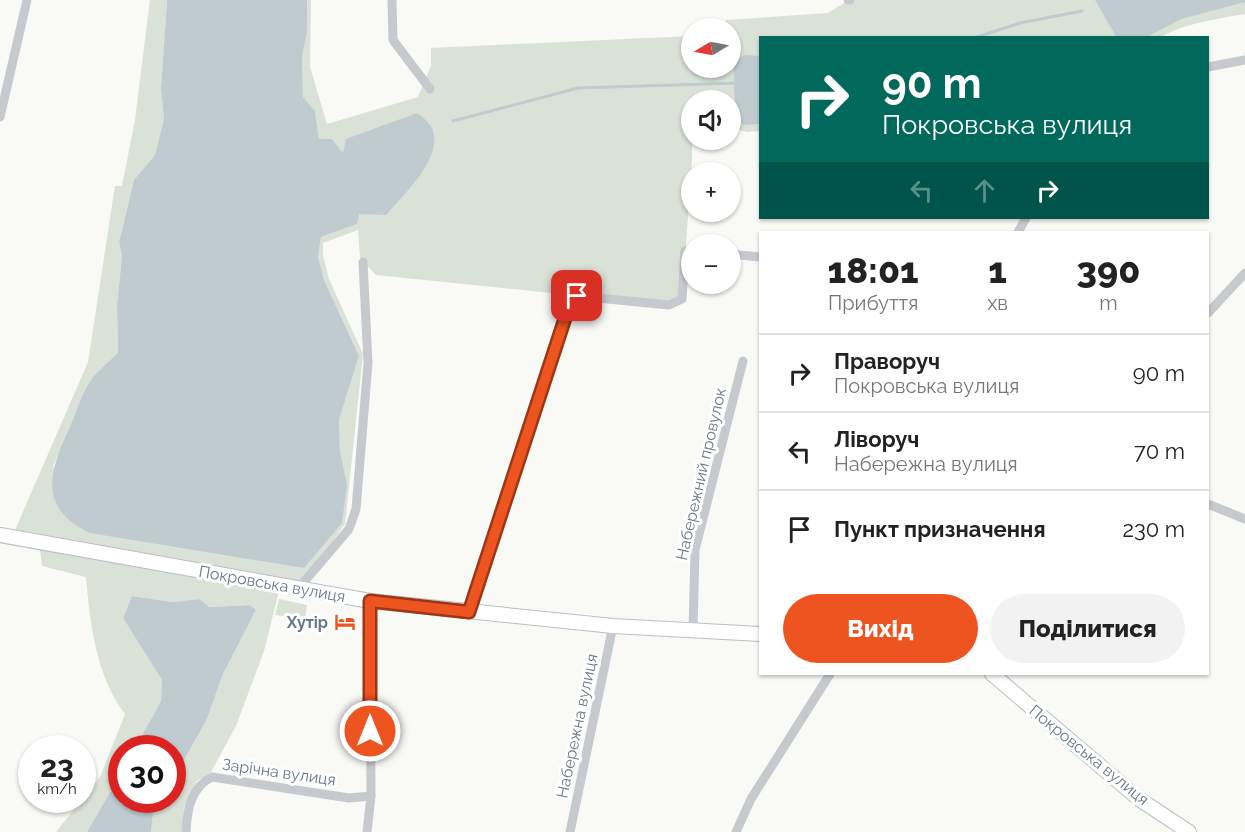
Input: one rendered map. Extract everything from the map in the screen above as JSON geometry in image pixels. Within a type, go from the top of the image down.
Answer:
[{"type":"street","points":[[0,117],[27,0]]},
{"type":"street","points":[[392,0],[393,40],[430,89]]},
{"type":"street","points":[[1209,67],[1245,60]]},
{"type":"street","points":[[741,255],[759,257]]},
{"type":"street","points":[[298,589],[349,529],[356,509],[368,363],[363,262]]},
{"type":"street","points":[[1209,312],[1245,273]]},
{"type":"street","points":[[469,612],[570,303],[577,296],[669,304],[682,299],[682,294]]},
{"type":"street","name":"Набережний провулок","points":[[693,631],[695,550],[743,361]]},
{"type":"street","points":[[1209,504],[1245,519]]},
{"type":"street","name":"Покровська вулиця","points":[[0,536],[370,601],[613,626],[759,634]]},
{"type":"street","points":[[367,832],[370,796],[370,601]]},
{"type":"street","name":"Набережна вулиця","points":[[570,832],[613,626]]},
{"type":"street","points":[[736,832],[752,799],[829,675]]},
{"type":"street","name":"Покровська вулиця","points":[[993,675],[1140,799],[1190,832]]},
{"type":"street","name":"Зарічна вулиця","points":[[186,832],[188,810],[200,783],[212,777],[349,798],[370,796]]},
{"type":"shaded area","points":[[150,0],[167,0],[161,89],[164,119],[155,155],[134,181],[119,241],[122,256],[117,304],[118,354],[93,378],[53,466],[71,521],[90,533],[340,452],[339,420],[359,356],[324,280],[318,256],[321,237],[357,224],[343,153],[334,145],[319,139],[315,111],[303,98],[302,58],[307,32],[307,0],[311,0],[310,67],[327,124],[418,97],[431,66],[431,48],[681,36],[681,78],[741,78],[741,19],[828,13],[849,0],[1245,0],[1245,14],[1191,25],[1163,36],[759,36],[759,131],[741,130],[741,90],[681,90],[681,150],[692,150],[692,160],[692,162],[681,162],[681,222],[688,222],[687,234],[681,234],[682,299],[669,305],[376,275],[360,258],[358,230],[323,243],[323,255],[329,279],[363,354],[345,524],[298,589],[280,587],[264,651],[236,726],[211,772],[197,781],[186,803],[186,757],[207,719],[223,674],[256,610],[250,605],[210,607],[199,599],[172,602],[132,596],[123,618],[162,680],[161,701],[142,735],[117,735],[125,714],[107,683],[101,666],[92,631],[86,577],[42,566],[39,542],[12,537],[88,362],[115,186],[122,186],[135,120]]},
{"type":"shaded area","points":[[167,0],[307,0],[307,32],[302,58],[303,97],[315,111],[319,139],[332,139],[343,153],[346,139],[417,113],[429,124],[434,137],[433,151],[427,165],[386,215],[359,214],[357,224],[321,237],[318,256],[324,280],[359,356],[339,420],[340,452],[347,485],[342,523],[304,568],[90,533],[73,523],[61,512],[55,500],[52,486],[53,472],[80,400],[94,376],[118,353],[117,304],[122,256],[119,242],[134,180],[155,155],[164,119],[161,89]]},
{"type":"shaded area","points":[[1095,0],[1245,0],[1245,2],[1181,19],[1149,36],[1116,36]]},
{"type":"shaded area","points":[[745,55],[759,56],[759,124],[743,125],[741,90],[734,90],[734,78],[741,78],[741,58]]},
{"type":"shaded area","points":[[132,596],[172,602],[199,599],[210,607],[250,605],[256,610],[223,674],[207,719],[186,757],[186,735],[142,735],[161,701],[162,680],[123,618]]},
{"type":"shaded area","points":[[279,599],[307,605],[305,619],[275,615]]},
{"type":"shaded area","points":[[108,757],[108,796],[87,832],[56,832],[71,813],[96,813],[96,782]]},
{"type":"shaded area","points":[[108,796],[108,813],[154,813],[151,832],[87,832]]},
{"type":"shaded area","points":[[184,813],[182,832],[151,832],[153,814]]},
{"type":"waterway","points":[[980,36],[1020,23],[1082,11]]},
{"type":"waterway","points":[[453,121],[578,88],[738,83]]},
{"type":"place","name":"Хутір","points":[[345,622]]},
{"type":"route","points":[[370,731],[370,601],[469,612],[570,303],[577,296]]}]
